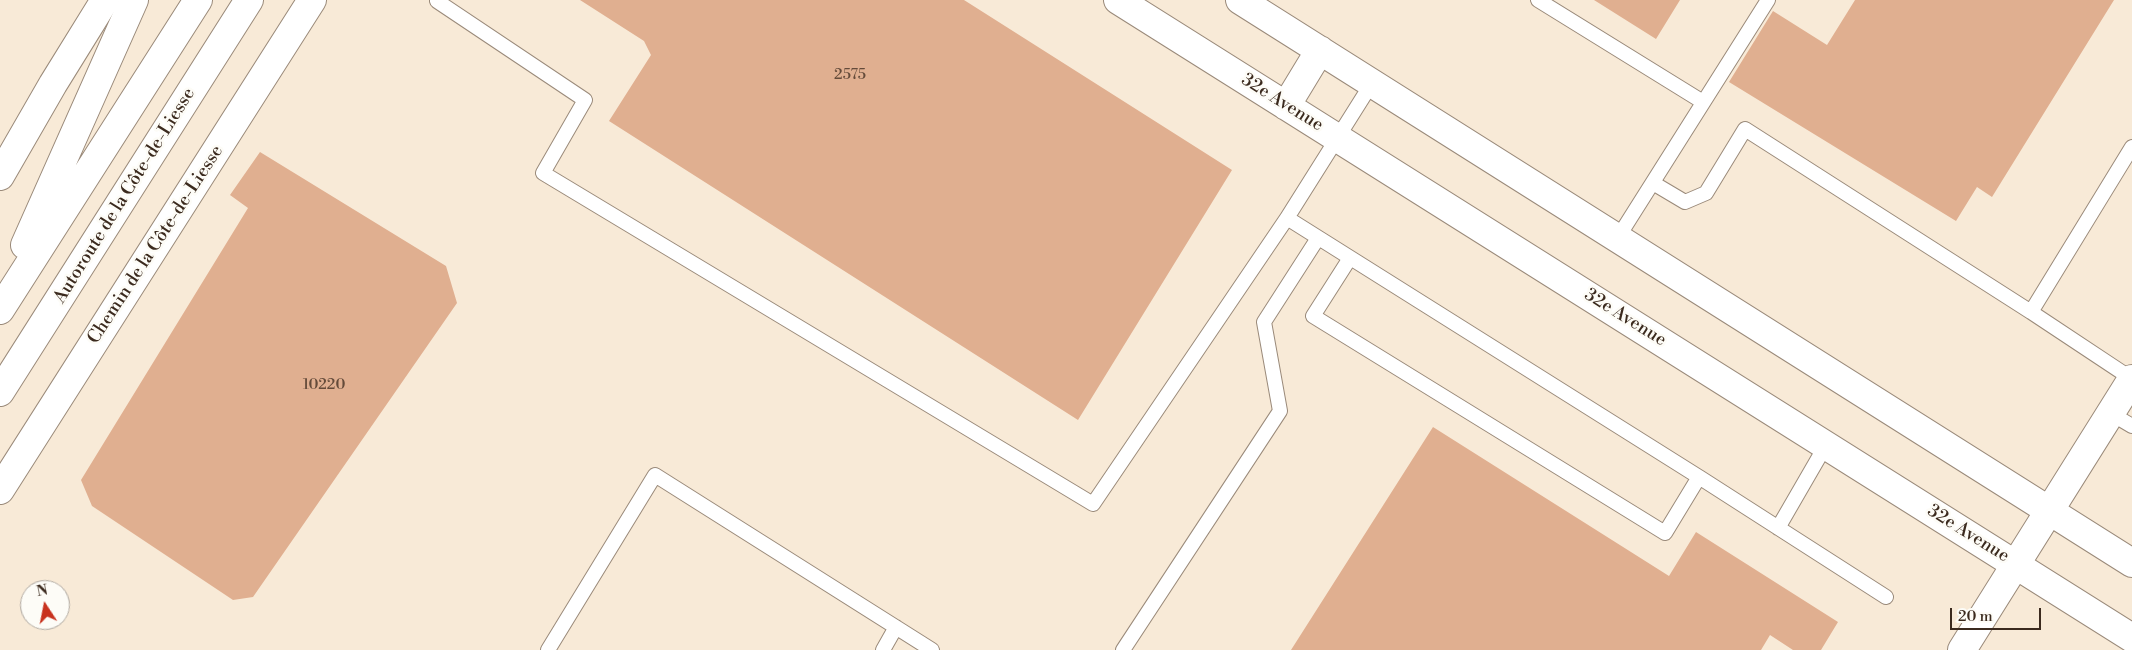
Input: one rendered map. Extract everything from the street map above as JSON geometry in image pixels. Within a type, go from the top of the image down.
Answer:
[{"type":"main road","points":[[0,176],[53,84],[105,0]]},
{"type":"main road","points":[[0,303],[134,0]]},
{"type":"main road","points":[[0,310],[198,0]]},
{"type":"main road","name":"Autoroute de la Côte-de-Liesse","points":[[0,392],[249,0]]},
{"type":"main road","name":"Chemin de la Côte-de-Liesse","points":[[0,490],[312,0]]},
{"type":"main road","name":"32e Avenue","points":[[1118,0],[2132,638]]},
{"type":"main road","points":[[1240,0],[2132,563]]},
{"type":"main road","points":[[1286,106],[1320,50]]},
{"type":"main road","points":[[1962,650],[2049,510],[2121,419],[2132,379]]},
{"type":"lane","points":[[1538,0],[1703,102]]},
{"type":"lane","points":[[1617,239],[1768,0]]},
{"type":"lane","points":[[437,1],[585,100],[543,173],[1093,504],[1287,218],[1372,83]]},
{"type":"lane","points":[[1653,183],[1686,202],[1706,192],[1746,129],[2132,379]]},
{"type":"lane","points":[[2031,312],[2132,147]]},
{"type":"lane","points":[[1287,218],[1886,597]]},
{"type":"lane","points":[[1123,650],[1280,411],[1264,322],[1318,238]]},
{"type":"lane","points":[[1350,258],[1313,316],[1665,533],[1699,477]]},
{"type":"lane","points":[[1778,528],[1826,445]]},
{"type":"lane","points":[[548,650],[655,475],[932,650]]},
{"type":"lane","points":[[883,650],[896,627]]},
{"type":"building","points":[[580,0],[964,0],[1232,170],[1078,420],[609,121],[651,55],[644,41]]},
{"type":"building","points":[[1594,0],[1680,0],[1656,39]]},
{"type":"building","points":[[1855,0],[2114,0],[1992,197],[1977,187],[1956,221],[1729,82],[1773,11],[1827,45]]},
{"type":"building","points":[[260,152],[446,266],[457,303],[253,597],[233,600],[92,506],[81,480],[248,208],[230,195]]},
{"type":"building","points":[[1433,427],[1669,576],[1696,532],[1838,622],[1821,650],[1793,650],[1770,635],[1761,650],[1291,650]]}]
